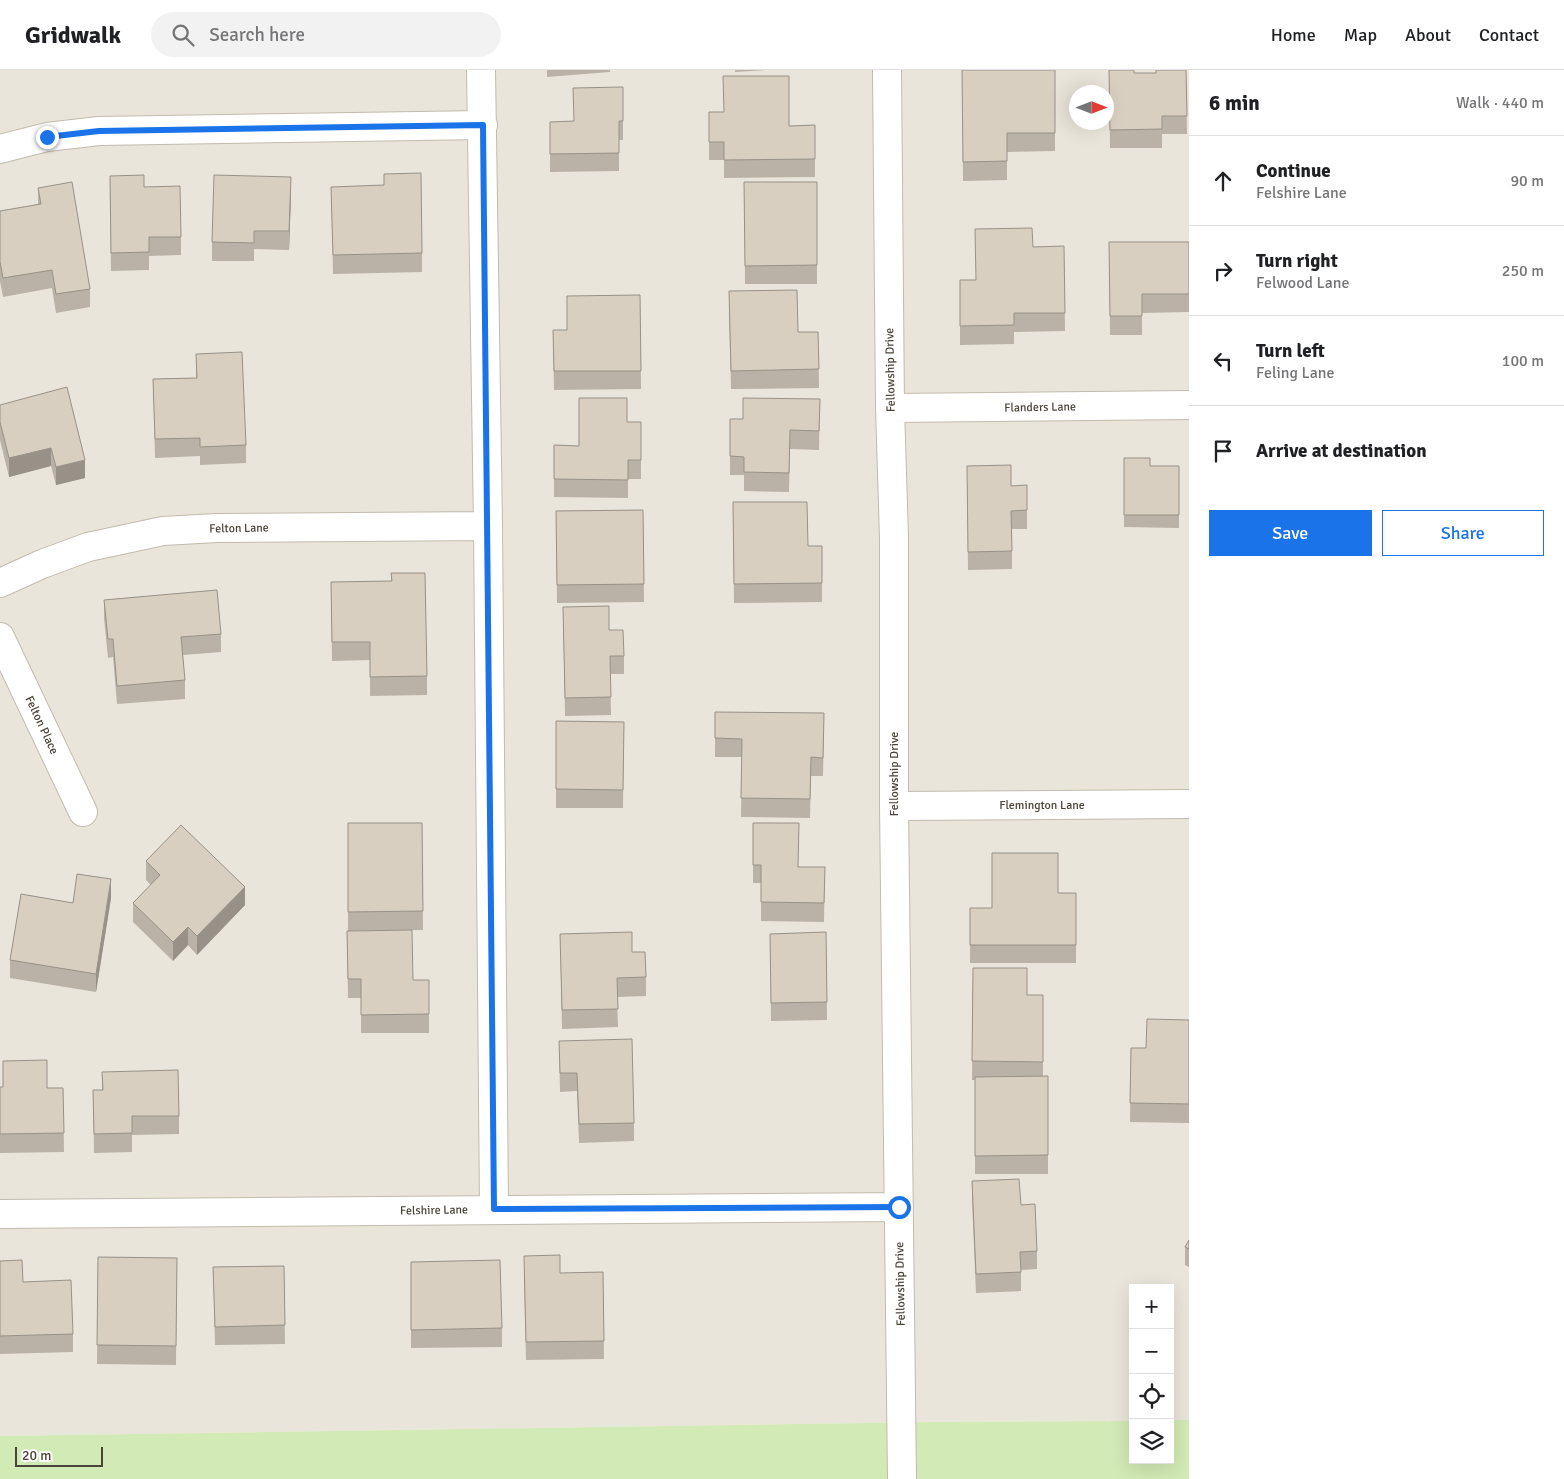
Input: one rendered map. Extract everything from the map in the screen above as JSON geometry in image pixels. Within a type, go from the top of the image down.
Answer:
[{"type":"street","points":[[482,70],[494,1209]]},
{"type":"street","name":"Fellowship Drive","points":[[887,70],[890,408],[894,538],[894,806],[902,1479]]},
{"type":"street","points":[[0,149],[47,137],[99,131],[483,125]]},
{"type":"street","name":"Flanders Lane","points":[[890,408],[1189,405]]},
{"type":"street","name":"Felton Lane","points":[[0,583],[42,564],[88,547],[163,531],[208,528],[488,526]]},
{"type":"street","name":"Felton Place","points":[[0,637],[84,812]]},
{"type":"street","name":"Flemington Lane","points":[[894,806],[1189,804]]},
{"type":"street","name":"Felshire Lane","points":[[0,1214],[899,1207]]},
{"type":"shaded area","points":[[0,70],[1189,70],[1189,1420],[1174,1420],[1174,1284],[1129,1284],[1129,1421],[933,1422],[0,1436]]},
{"type":"green space","points":[[1174,1420],[1189,1420],[1189,1479],[0,1479],[0,1436],[933,1422],[1129,1421],[1129,1464],[1174,1464]]},
{"type":"building","points":[[962,70],[1055,70],[1055,133],[1007,133],[1007,161],[963,162]]},
{"type":"building","points":[[1109,70],[1134,70],[1134,73],[1156,73],[1156,70],[1186,70],[1187,116],[1162,116],[1162,129],[1114,130],[1114,85],[1109,85]]},
{"type":"building","points":[[723,76],[789,76],[789,126],[815,125],[815,159],[724,160],[724,142],[709,142],[709,112],[724,112]]},
{"type":"building","points":[[623,87],[623,121],[619,121],[619,153],[550,154],[550,122],[574,121],[573,88]]},
{"type":"building","points":[[421,173],[422,253],[333,255],[331,187],[384,185],[384,174]]},
{"type":"building","points":[[144,175],[144,187],[180,186],[181,237],[149,237],[149,252],[111,253],[110,176]]},
{"type":"building","points":[[214,175],[291,177],[289,231],[254,231],[254,243],[212,242]]},
{"type":"building","points":[[72,182],[90,289],[56,294],[52,270],[3,278],[0,262],[0,211],[41,204],[38,188]]},
{"type":"building","points":[[744,182],[817,182],[817,265],[745,266]]},
{"type":"building","points":[[1032,228],[1033,247],[1064,246],[1065,313],[1014,313],[1014,325],[960,326],[960,280],[976,280],[975,229]]},
{"type":"building","points":[[1109,242],[1189,242],[1189,294],[1142,294],[1142,316],[1110,316]]},
{"type":"building","points":[[797,290],[798,332],[818,332],[819,369],[731,371],[729,291]]},
{"type":"building","points":[[640,295],[641,371],[554,371],[553,330],[567,330],[567,296]]},
{"type":"building","points":[[242,352],[246,445],[200,447],[200,438],[155,439],[153,379],[197,378],[196,354]]},
{"type":"building","points":[[67,387],[85,460],[56,467],[51,448],[9,458],[0,422],[0,405]]},
{"type":"building","points":[[579,398],[627,398],[627,422],[641,422],[641,460],[628,460],[628,480],[554,479],[554,445],[579,446]]},
{"type":"building","points":[[743,398],[820,399],[819,431],[790,430],[789,473],[744,472],[744,457],[730,456],[730,419],[743,419]]},
{"type":"building","points":[[1124,458],[1150,458],[1150,466],[1179,466],[1179,515],[1124,515]]},
{"type":"building","points":[[1011,465],[1011,486],[1027,485],[1027,510],[1011,511],[1012,551],[968,552],[967,466]]},
{"type":"building","points":[[733,502],[807,502],[808,546],[822,546],[822,583],[734,584]]},
{"type":"building","points":[[643,510],[644,584],[557,585],[556,511]]},
{"type":"building","points":[[391,573],[425,573],[427,676],[370,677],[370,642],[332,642],[331,582],[392,581]]},
{"type":"building","points":[[217,590],[221,634],[181,637],[185,680],[117,686],[113,639],[108,639],[104,600]]},
{"type":"building","points":[[609,606],[609,630],[623,630],[624,656],[610,656],[611,697],[565,698],[563,607]]},
{"type":"building","points":[[715,712],[824,713],[823,758],[811,757],[810,799],[741,798],[742,739],[715,738]]},
{"type":"building","points":[[556,721],[624,722],[623,790],[556,789]]},
{"type":"building","points":[[348,823],[422,823],[423,911],[348,912]]},
{"type":"building","points":[[753,823],[799,823],[798,867],[825,867],[824,903],[761,902],[761,865],[753,865]]},
{"type":"building","points":[[181,825],[245,887],[197,936],[188,927],[173,942],[133,903],[160,875],[146,861]]},
{"type":"building","points":[[992,853],[1058,853],[1058,893],[1076,893],[1076,945],[970,945],[970,908],[992,908]]},
{"type":"building","points":[[77,874],[111,879],[96,974],[10,960],[21,894],[73,903]]},
{"type":"building","points":[[412,930],[413,980],[429,980],[429,1014],[361,1015],[361,979],[348,979],[347,931]]},
{"type":"building","points":[[632,932],[632,952],[645,952],[646,977],[617,978],[618,1009],[562,1010],[560,934]]},
{"type":"building","points":[[826,932],[827,1002],[771,1003],[770,934]]},
{"type":"building","points":[[973,968],[1027,968],[1027,995],[1043,995],[1043,1062],[972,1061]]},
{"type":"building","points":[[1147,1019],[1189,1020],[1189,1104],[1130,1103],[1131,1048],[1146,1048]]},
{"type":"building","points":[[632,1039],[634,1123],[579,1124],[577,1073],[560,1073],[559,1041]]},
{"type":"building","points":[[47,1060],[47,1088],[63,1088],[64,1133],[0,1134],[0,1087],[3,1087],[3,1061]]},
{"type":"building","points":[[178,1070],[179,1116],[132,1116],[132,1133],[94,1134],[93,1090],[103,1090],[102,1072]]},
{"type":"building","points":[[1048,1076],[1048,1155],[975,1156],[975,1077]]},
{"type":"building","points":[[1019,1179],[1021,1205],[1035,1204],[1037,1251],[1020,1252],[1021,1272],[976,1274],[972,1181]]},
{"type":"building","points":[[1189,1240],[1189,1249],[1185,1247]]},
{"type":"building","points":[[560,1255],[560,1273],[603,1272],[604,1341],[526,1342],[524,1256]]},
{"type":"building","points":[[98,1257],[177,1258],[176,1346],[97,1345]]},
{"type":"building","points":[[22,1260],[23,1282],[71,1280],[73,1334],[0,1336],[0,1261]]},
{"type":"building","points":[[500,1260],[502,1328],[411,1330],[411,1262]]},
{"type":"building","points":[[284,1266],[285,1325],[215,1327],[213,1267]]},
{"type":"route","points":[[47,137],[99,131],[483,125],[494,1209],[899,1207]]}]
